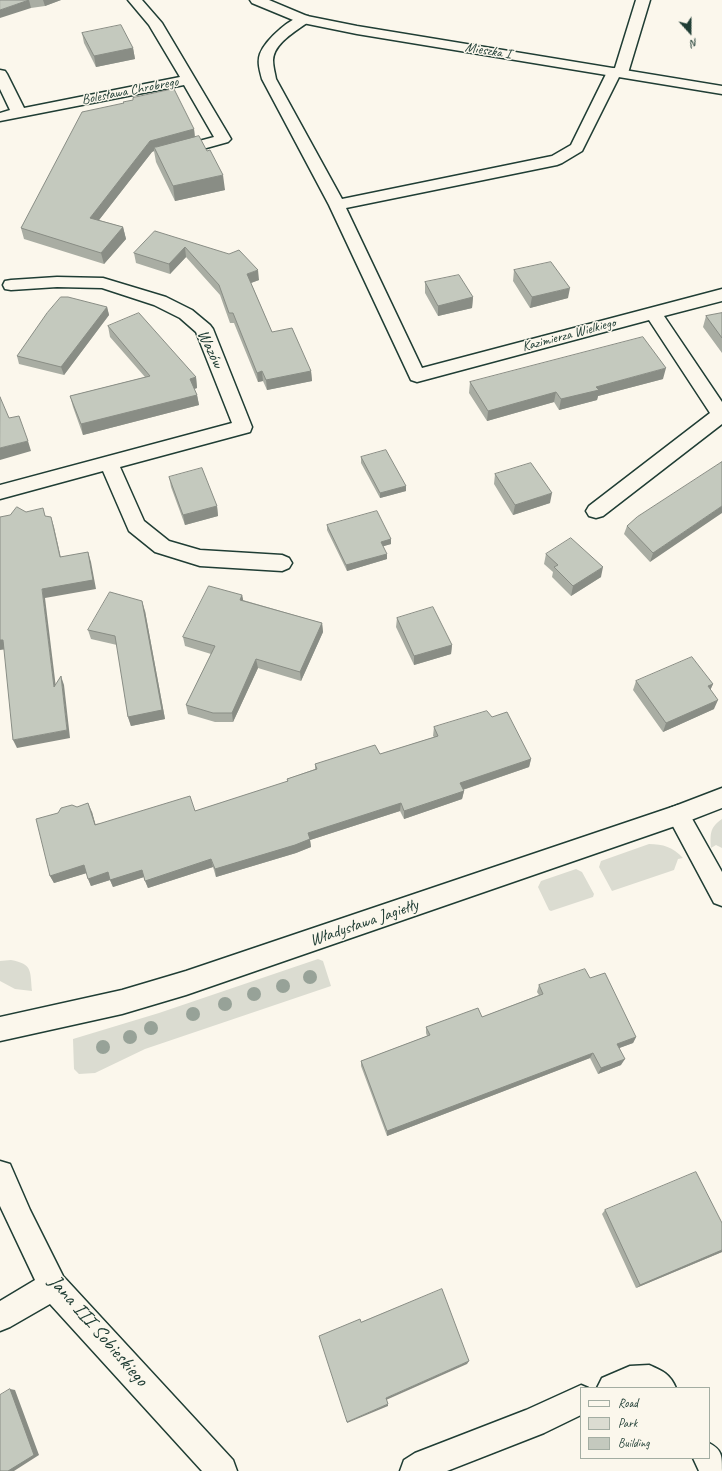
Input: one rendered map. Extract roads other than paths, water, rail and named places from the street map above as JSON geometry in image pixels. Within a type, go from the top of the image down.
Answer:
[{"type":"street","name":"Bolesława Chrobrego","points":[[0,117],[189,80],[156,23],[135,0]]},
{"type":"street","name":"Mieszka I","points":[[256,0],[303,19],[357,30],[722,90]]},
{"type":"street","points":[[303,19],[281,36],[271,47],[266,58],[266,65],[273,85],[337,205],[557,160],[569,154],[577,148],[617,72],[643,0]]},
{"type":"street","points":[[0,74],[19,114]]},
{"type":"street","points":[[158,156],[223,139],[189,80]]},
{"type":"street","name":"Kazimierza Wielkiego","points":[[337,205],[417,376],[722,295]]},
{"type":"street","name":"Wazów","points":[[0,492],[243,427],[204,329],[186,314],[160,301],[103,283],[57,282],[12,285]]},
{"type":"street","points":[[596,511],[721,415],[653,313]]},
{"type":"street","points":[[109,463],[136,526],[162,547],[200,558],[282,563]]},
{"type":"street","name":"Władysława Jagiełły","points":[[0,1028],[122,1002],[186,983],[678,815],[722,798]]},
{"type":"street","points":[[678,815],[722,895]]},
{"type":"street","name":"Jana III Sobieskiego","points":[[0,1174],[20,1220],[53,1286],[222,1471]]},
{"type":"street","points":[[0,1317],[53,1286]]},
{"type":"street","points":[[615,1387],[630,1382],[649,1380],[660,1387]]},
{"type":"street","points":[[416,1471],[426,1464],[533,1422],[580,1400]]},
{"type":"street","points":[[709,1459],[716,1471]]}]
